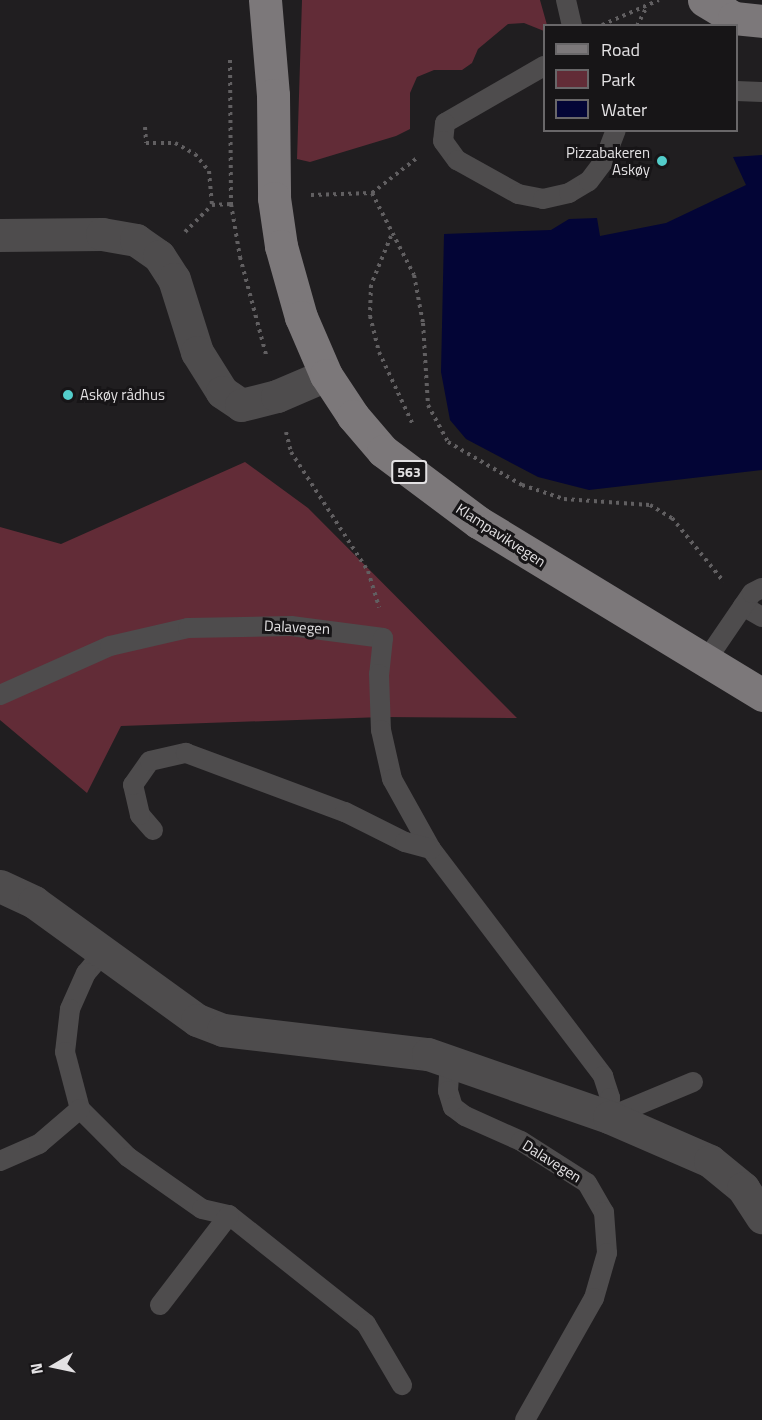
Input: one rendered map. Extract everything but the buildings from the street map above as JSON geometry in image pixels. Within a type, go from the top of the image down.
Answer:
[{"type":"main road","name":"Klampavikvegen","points":[[265,0],[273,95],[274,198],[281,246],[302,318],[326,375],[383,451],[429,488],[478,522],[762,695]]},
{"type":"main road","name":"Klampavikvegen","points":[[273,95],[288,0]]},
{"type":"main road","points":[[704,0],[734,18],[762,21]]},
{"type":"street","points":[[0,236],[102,234],[136,240],[159,256],[169,271],[197,352],[222,392],[241,405],[277,396],[326,375]]},
{"type":"street","points":[[0,886],[34,902],[197,1020],[223,1030],[400,1049],[450,1062],[609,1117],[710,1161],[743,1188],[762,1217]]},
{"type":"lane","points":[[566,0],[572,24]]},
{"type":"lane","points":[[543,67],[445,123],[443,141],[457,160],[518,194],[543,199],[569,193],[589,181],[604,161],[614,132]]},
{"type":"lane","points":[[738,91],[762,92]]},
{"type":"lane","points":[[705,662],[752,593],[762,588]]},
{"type":"lane","points":[[743,606],[762,617]]},
{"type":"lane","name":"Dalavegen","points":[[0,695],[110,646],[188,628],[291,626],[383,638]]},
{"type":"lane","points":[[383,638],[379,674],[381,730],[392,779],[431,849],[603,1076],[610,1098],[609,1117],[693,1082]]},
{"type":"lane","points":[[153,830],[140,815],[134,785],[150,761],[186,753],[345,812],[405,842],[431,849]]},
{"type":"lane","points":[[103,953],[86,973],[70,1009],[65,1052],[80,1109],[101,1134],[187,1200],[202,1209],[229,1215],[366,1324],[402,1385]]},
{"type":"lane","name":"Dalavegen","points":[[450,1062],[448,1091],[453,1107],[465,1116],[521,1141],[587,1183],[604,1212],[607,1253],[594,1298],[525,1420]]},
{"type":"lane","points":[[0,1161],[39,1144],[80,1109]]},
{"type":"lane","points":[[160,1305],[229,1215]]},
{"type":"path","points":[[605,24],[659,0]]},
{"type":"path","points":[[638,24],[646,7]]},
{"type":"path","points":[[145,127],[146,143],[175,143],[209,171],[212,205],[231,204]]},
{"type":"path","points":[[308,195],[372,193],[443,141]]},
{"type":"path","points":[[372,193],[391,235],[414,275],[423,323],[428,405],[448,442],[522,485],[564,499],[650,505],[672,519],[743,606]]},
{"type":"path","points":[[391,235],[371,285],[370,316],[378,352],[416,430]]},
{"type":"path","points":[[286,432],[291,452],[368,571],[378,593],[383,638]]},
{"type":"green space","points":[[302,0],[540,0],[547,24],[543,24],[543,31],[524,23],[508,24],[478,49],[472,63],[462,70],[434,70],[417,77],[410,93],[410,129],[396,136],[310,162],[297,159]]},
{"type":"green space","points":[[245,462],[308,508],[517,718],[383,717],[121,726],[87,793],[0,720],[0,527],[61,544]]},
{"type":"water","points":[[762,155],[762,470],[589,490],[538,477],[466,439],[450,420],[441,372],[444,234],[551,230],[569,219],[597,218],[600,236],[666,223],[746,185],[733,157]]},
{"type":"place","name":"Pizzabakeren Askøy","points":[[662,161]]},
{"type":"place","name":"Askøy rådhus","points":[[68,395]]}]
